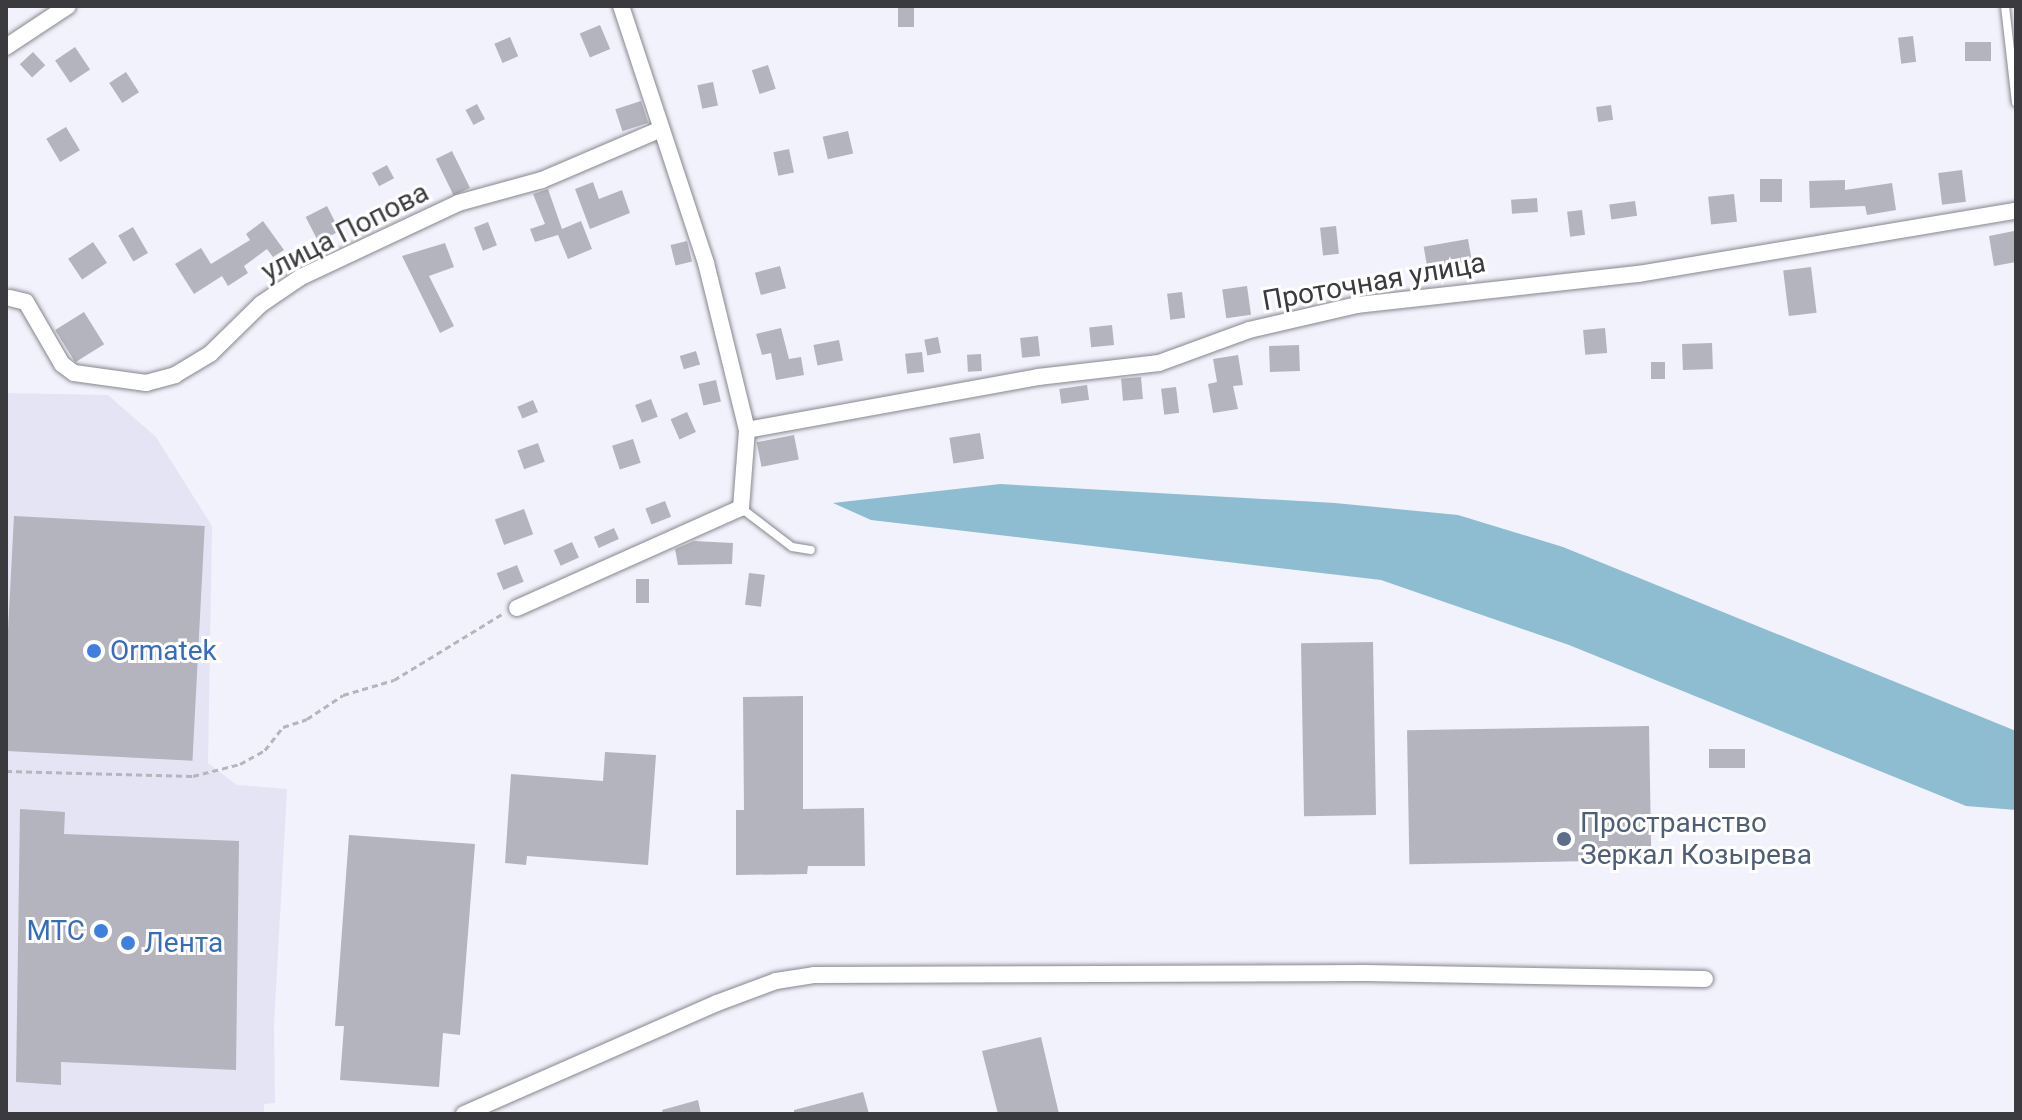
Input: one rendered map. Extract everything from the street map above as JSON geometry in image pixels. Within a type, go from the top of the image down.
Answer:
[{"type":"street","points":[[6,47],[68,6]]},
{"type":"street","points":[[517,608],[741,508],[747,430],[706,263],[621,6]]},
{"type":"street","name":"улица Попова","points":[[10,298],[26,302],[62,364],[74,373],[146,383],[175,375],[210,354],[261,304],[301,277],[458,203],[542,180],[661,129]]},
{"type":"street","name":"Проточная улица","points":[[747,430],[1023,379],[1159,363],[1249,330],[1357,305],[1638,274],[2016,211]]},
{"type":"street","points":[[464,1114],[717,1003],[776,981],[814,975],[1364,973],[1705,979]]},
{"type":"lane","points":[[2005,6],[2016,102]]},
{"type":"lane","points":[[741,508],[792,547],[811,550]]},
{"type":"path","points":[[6,771],[193,776],[240,764],[265,750],[283,727],[307,719],[343,695],[394,680],[481,623],[517,608]]},
{"type":"shaded area","points":[[6,393],[108,395],[156,437],[212,526],[208,763],[237,785],[287,789],[274,1025],[275,1103],[264,1104],[264,1114],[6,1114]]},
{"type":"water","points":[[1000,484],[1335,503],[1458,515],[1563,547],[2016,731],[2016,810],[1966,806],[1569,645],[1381,580],[871,520],[833,503]]},
{"type":"building","points":[[898,6],[914,6],[914,27],[898,27]]},
{"type":"building","points":[[600,25],[610,49],[590,58],[580,34]]},
{"type":"building","points":[[1913,36],[1916,62],[1901,64],[1898,38]]},
{"type":"building","points":[[510,37],[518,56],[503,63],[494,44]]},
{"type":"building","points":[[1965,42],[1991,42],[1991,61],[1965,61]]},
{"type":"building","points":[[75,47],[90,69],[70,83],[55,60]]},
{"type":"building","points":[[33,52],[45,65],[32,77],[20,64]]},
{"type":"building","points":[[768,65],[776,89],[760,94],[752,70]]},
{"type":"building","points":[[126,72],[139,92],[122,103],[109,83]]},
{"type":"building","points":[[713,82],[718,105],[702,109],[697,85]]},
{"type":"building","points":[[641,101],[648,123],[622,131],[615,109]]},
{"type":"building","points":[[477,104],[485,119],[474,125],[466,110]]},
{"type":"building","points":[[1611,105],[1613,120],[1598,122],[1596,107]]},
{"type":"building","points":[[66,127],[80,150],[60,162],[46,139]]},
{"type":"building","points":[[848,131],[853,153],[828,159],[823,137]]},
{"type":"building","points":[[789,149],[794,172],[778,176],[773,152]]},
{"type":"building","points":[[452,151],[470,188],[454,196],[436,159]]},
{"type":"building","points":[[387,165],[394,178],[379,186],[372,173]]},
{"type":"building","points":[[1962,170],[1966,202],[1942,205],[1938,173]]},
{"type":"building","points":[[1760,179],[1782,179],[1782,202],[1760,202]]},
{"type":"building","points":[[1845,180],[1845,190],[1892,183],[1896,210],[1867,215],[1865,206],[1810,208],[1809,181]]},
{"type":"building","points":[[593,182],[599,199],[622,190],[630,213],[590,229],[575,189]]},
{"type":"building","points":[[548,189],[562,229],[581,221],[592,249],[568,259],[558,235],[535,242],[530,229],[545,224],[533,194]]},
{"type":"building","points":[[1734,194],[1737,222],[1711,225],[1708,197]]},
{"type":"building","points":[[1537,198],[1538,212],[1512,214],[1511,200]]},
{"type":"building","points":[[1635,201],[1637,216],[1611,219],[1609,205]]},
{"type":"building","points":[[327,206],[340,231],[318,242],[306,217]]},
{"type":"building","points":[[1582,210],[1585,235],[1570,237],[1567,212]]},
{"type":"building","points":[[263,221],[284,250],[273,257],[267,249],[244,266],[248,273],[228,286],[222,276],[194,294],[175,264],[201,248],[211,264],[250,240],[246,234]]},
{"type":"building","points":[[488,222],[497,245],[483,251],[474,227]]},
{"type":"building","points":[[1336,226],[1339,254],[1323,256],[1320,228]]},
{"type":"building","points":[[133,227],[148,253],[133,261],[118,236]]},
{"type":"building","points":[[2014,231],[2016,262],[1994,266],[1989,236]]},
{"type":"building","points":[[1468,239],[1472,261],[1428,268],[1424,247]]},
{"type":"building","points":[[687,241],[692,261],[676,265],[671,245]]},
{"type":"building","points":[[93,242],[107,263],[82,280],[68,259]]},
{"type":"building","points":[[445,243],[454,267],[429,276],[454,326],[440,333],[402,256]]},
{"type":"building","points":[[780,266],[786,288],[761,295],[755,273]]},
{"type":"building","points":[[1811,267],[1817,313],[1789,316],[1783,270]]},
{"type":"building","points":[[1247,286],[1251,315],[1226,318],[1222,289]]},
{"type":"building","points":[[1182,292],[1185,318],[1170,320],[1167,294]]},
{"type":"building","points":[[84,312],[104,344],[75,362],[55,330]]},
{"type":"building","points":[[1112,325],[1114,345],[1091,347],[1089,327]]},
{"type":"building","points":[[781,328],[789,359],[801,357],[804,375],[776,380],[771,353],[762,355],[756,334]]},
{"type":"building","points":[[1605,328],[1607,353],[1585,355],[1583,330]]},
{"type":"building","points":[[1038,336],[1040,356],[1022,358],[1020,338]]},
{"type":"building","points":[[938,337],[941,353],[927,355],[924,340]]},
{"type":"building","points":[[839,340],[843,361],[817,366],[813,345]]},
{"type":"building","points":[[1712,343],[1713,369],[1683,370],[1682,344]]},
{"type":"building","points":[[1299,345],[1300,371],[1270,372],[1269,346]]},
{"type":"building","points":[[696,351],[700,364],[684,369],[680,356]]},
{"type":"building","points":[[922,352],[924,372],[907,374],[905,354]]},
{"type":"building","points":[[981,354],[982,371],[968,372],[967,355]]},
{"type":"building","points":[[1238,355],[1243,385],[1233,386],[1238,409],[1213,413],[1208,384],[1217,382],[1213,359]]},
{"type":"building","points":[[1651,362],[1665,362],[1665,379],[1651,379]]},
{"type":"building","points":[[1141,377],[1143,399],[1123,401],[1121,379]]},
{"type":"building","points":[[716,380],[721,401],[703,405],[698,384]]},
{"type":"building","points":[[1087,385],[1089,400],[1061,404],[1059,389]]},
{"type":"building","points":[[1176,387],[1179,413],[1164,415],[1161,389]]},
{"type":"building","points":[[651,399],[658,417],[642,423],[635,405]]},
{"type":"building","points":[[533,400],[538,412],[522,419],[517,407]]},
{"type":"building","points":[[687,412],[696,432],[680,439],[671,419]]},
{"type":"building","points":[[980,433],[984,459],[953,464],[949,438]]},
{"type":"building","points":[[794,435],[799,460],[761,467],[757,442]]},
{"type":"building","points":[[633,439],[641,463],[620,470],[612,446]]},
{"type":"building","points":[[538,443],[545,462],[524,469],[517,451]]},
{"type":"building","points":[[665,501],[671,517],[651,524],[645,509]]},
{"type":"building","points":[[524,509],[533,534],[504,545],[495,520]]},
{"type":"building","points":[[14,516],[205,526],[192,761],[6,751],[6,669]]},
{"type":"building","points":[[614,528],[619,539],[599,548],[594,537]]},
{"type":"building","points":[[694,541],[733,543],[732,564],[678,565],[675,549]]},
{"type":"building","points":[[572,542],[579,558],[561,566],[554,550]]},
{"type":"building","points":[[517,565],[524,582],[503,590],[497,573]]},
{"type":"building","points":[[749,573],[765,575],[761,607],[745,605]]},
{"type":"building","points":[[636,579],[649,579],[649,603],[636,603]]},
{"type":"building","points":[[1373,642],[1376,815],[1304,816],[1301,643]]},
{"type":"building","points":[[803,696],[803,809],[864,808],[865,866],[808,866],[807,874],[736,875],[736,810],[744,810],[743,697]]},
{"type":"building","points":[[1649,726],[1651,860],[1409,864],[1407,730]]},
{"type":"building","points":[[1709,749],[1745,749],[1745,768],[1709,768]]},
{"type":"building","points":[[605,752],[656,755],[648,865],[527,856],[526,865],[505,863],[511,774],[603,781]]},
{"type":"building","name":"Лента","points":[[20,809],[65,812],[64,834],[239,841],[236,1070],[61,1062],[61,1085],[16,1082]]},
{"type":"building","points":[[349,835],[475,844],[460,1035],[443,1033],[439,1087],[340,1080],[344,1026],[335,1026]]},
{"type":"building","points":[[1041,1037],[1059,1114],[998,1114],[982,1051]]},
{"type":"building","points":[[863,1092],[869,1114],[794,1114],[794,1110]]},
{"type":"building","points":[[698,1100],[701,1114],[663,1114],[662,1110]]},
{"type":"place","name":"Ormatek","points":[[94,651]]},
{"type":"place","name":"Пространство Зеркал Козырева","points":[[1564,839]]},
{"type":"place","name":"МТС","points":[[101,931]]},
{"type":"place","name":"Лента","points":[[128,943]]}]
